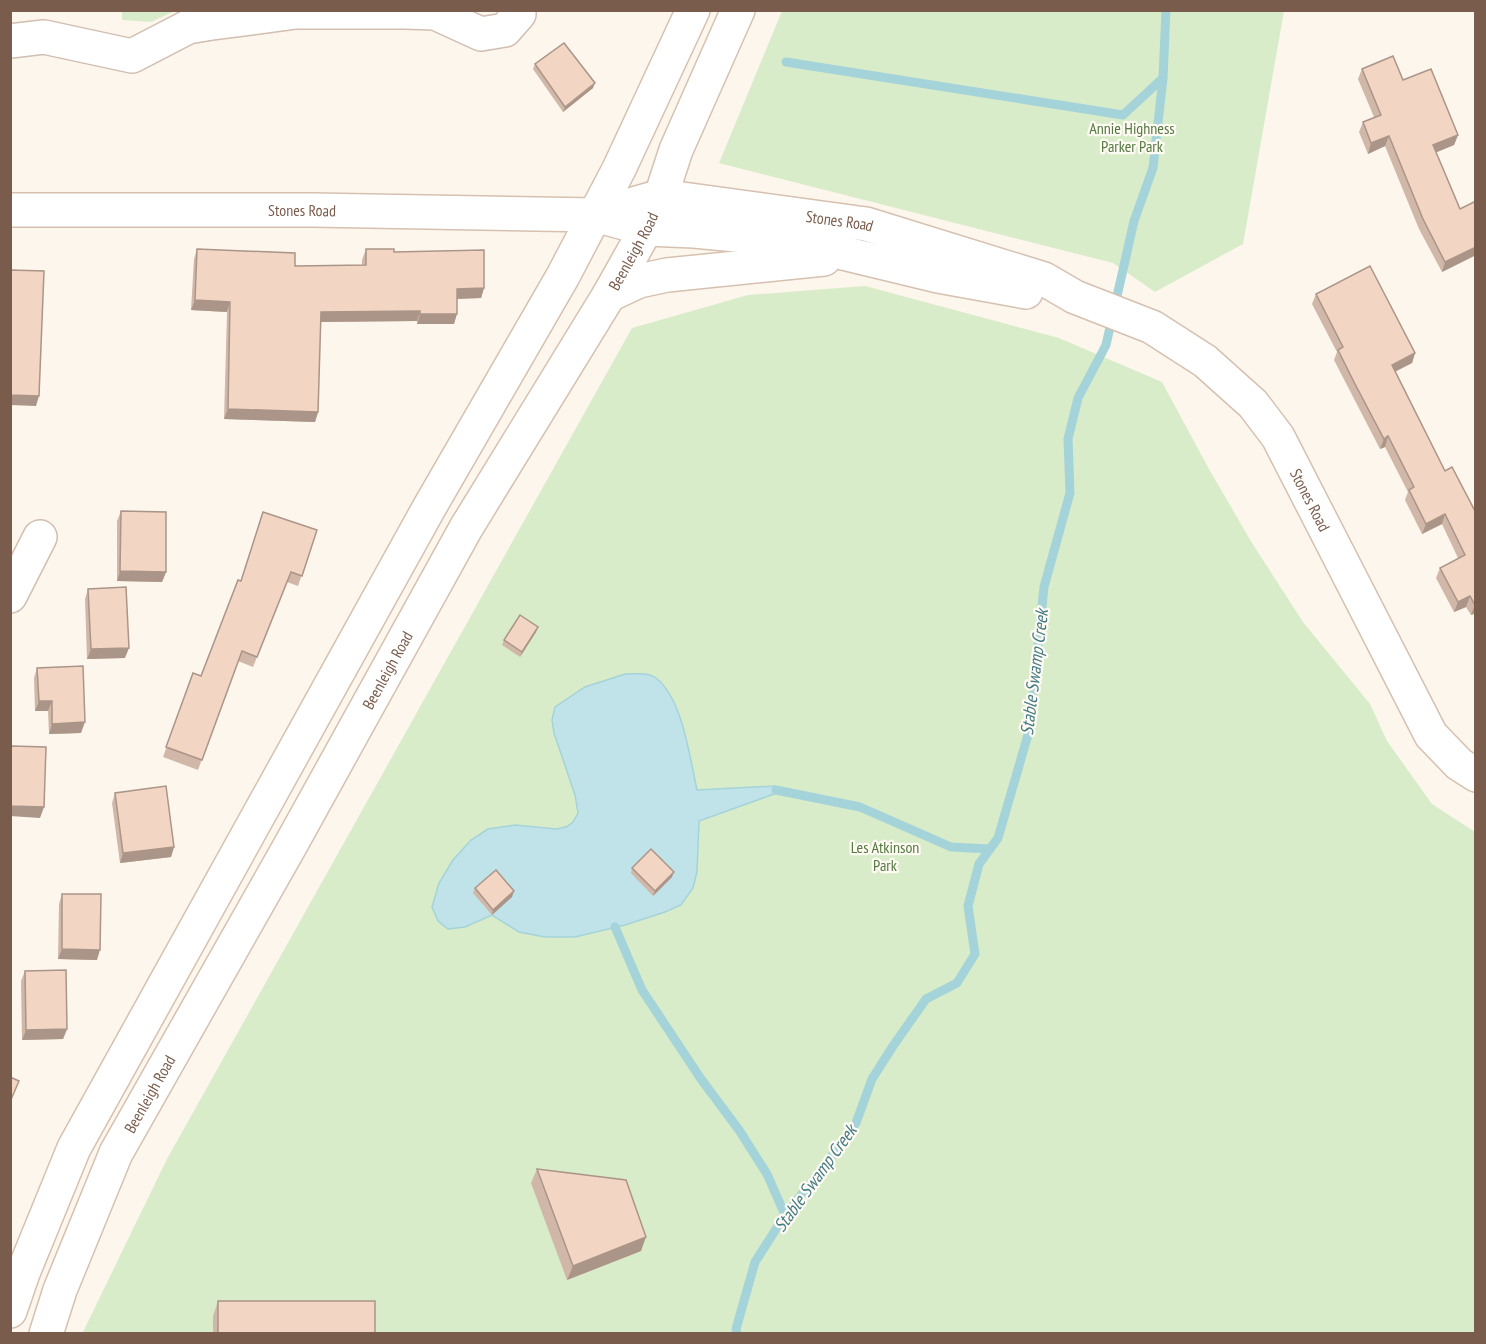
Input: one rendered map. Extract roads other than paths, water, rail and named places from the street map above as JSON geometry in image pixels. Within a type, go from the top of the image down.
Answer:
[{"type":"street","points":[[10,41],[44,38],[132,56],[204,17],[296,12],[435,13],[481,34],[505,30],[519,14],[519,10]]},
{"type":"street","points":[[10,1311],[74,1148],[429,507],[563,276],[619,169],[693,10]]},
{"type":"street","name":"Beenleigh Road","points":[[46,1334],[60,1290],[116,1153],[290,846],[466,528],[609,295],[646,229],[661,196],[676,150],[738,10]]},
{"type":"street","name":"Stones Road","points":[[595,215],[661,196],[866,224],[1044,279],[1076,297],[1152,327],[1204,361],[1253,404],[1278,437],[1431,735],[1459,764],[1476,775]]},
{"type":"street","name":"Stones Road","points":[[10,210],[313,210],[595,215],[646,229],[789,240],[938,276],[1024,292],[1076,297]]},
{"type":"street","name":"Stones Road","points":[[609,295],[639,281],[667,275],[790,261],[852,257]]},
{"type":"street","points":[[10,596],[40,537]]},
{"type":"water","points":[[625,674],[649,675],[656,678],[673,700],[684,730],[697,790],[775,786],[777,793],[699,821],[697,872],[693,888],[681,905],[665,912],[625,925],[575,937],[545,937],[519,932],[492,915],[465,927],[448,929],[438,921],[432,907],[439,883],[453,860],[471,840],[488,829],[515,825],[556,829],[566,827],[573,822],[578,813],[575,795],[554,733],[552,720],[555,707],[585,687]]},
{"type":"waterway","name":"Stable Swamp Creek","points":[[737,1334],[736,1329],[755,1262],[785,1215],[856,1123],[872,1079],[926,999],[957,983],[975,954],[968,906],[979,864],[998,838],[1030,728],[1044,587],[1070,493],[1068,439],[1078,398],[1106,345],[1134,221],[1153,168],[1163,78],[1166,10]]},
{"type":"waterway","points":[[786,62],[1123,115],[1163,78]]},
{"type":"waterway","points":[[776,790],[860,807],[951,847],[989,849]]},
{"type":"waterway","points":[[615,927],[642,990],[767,1174],[785,1215]]},
{"type":"park label","name":"Annie Highness Parker Park","points":[[1132,137]]},
{"type":"park label","name":"Les Atkinson Park","points":[[885,856]]}]
